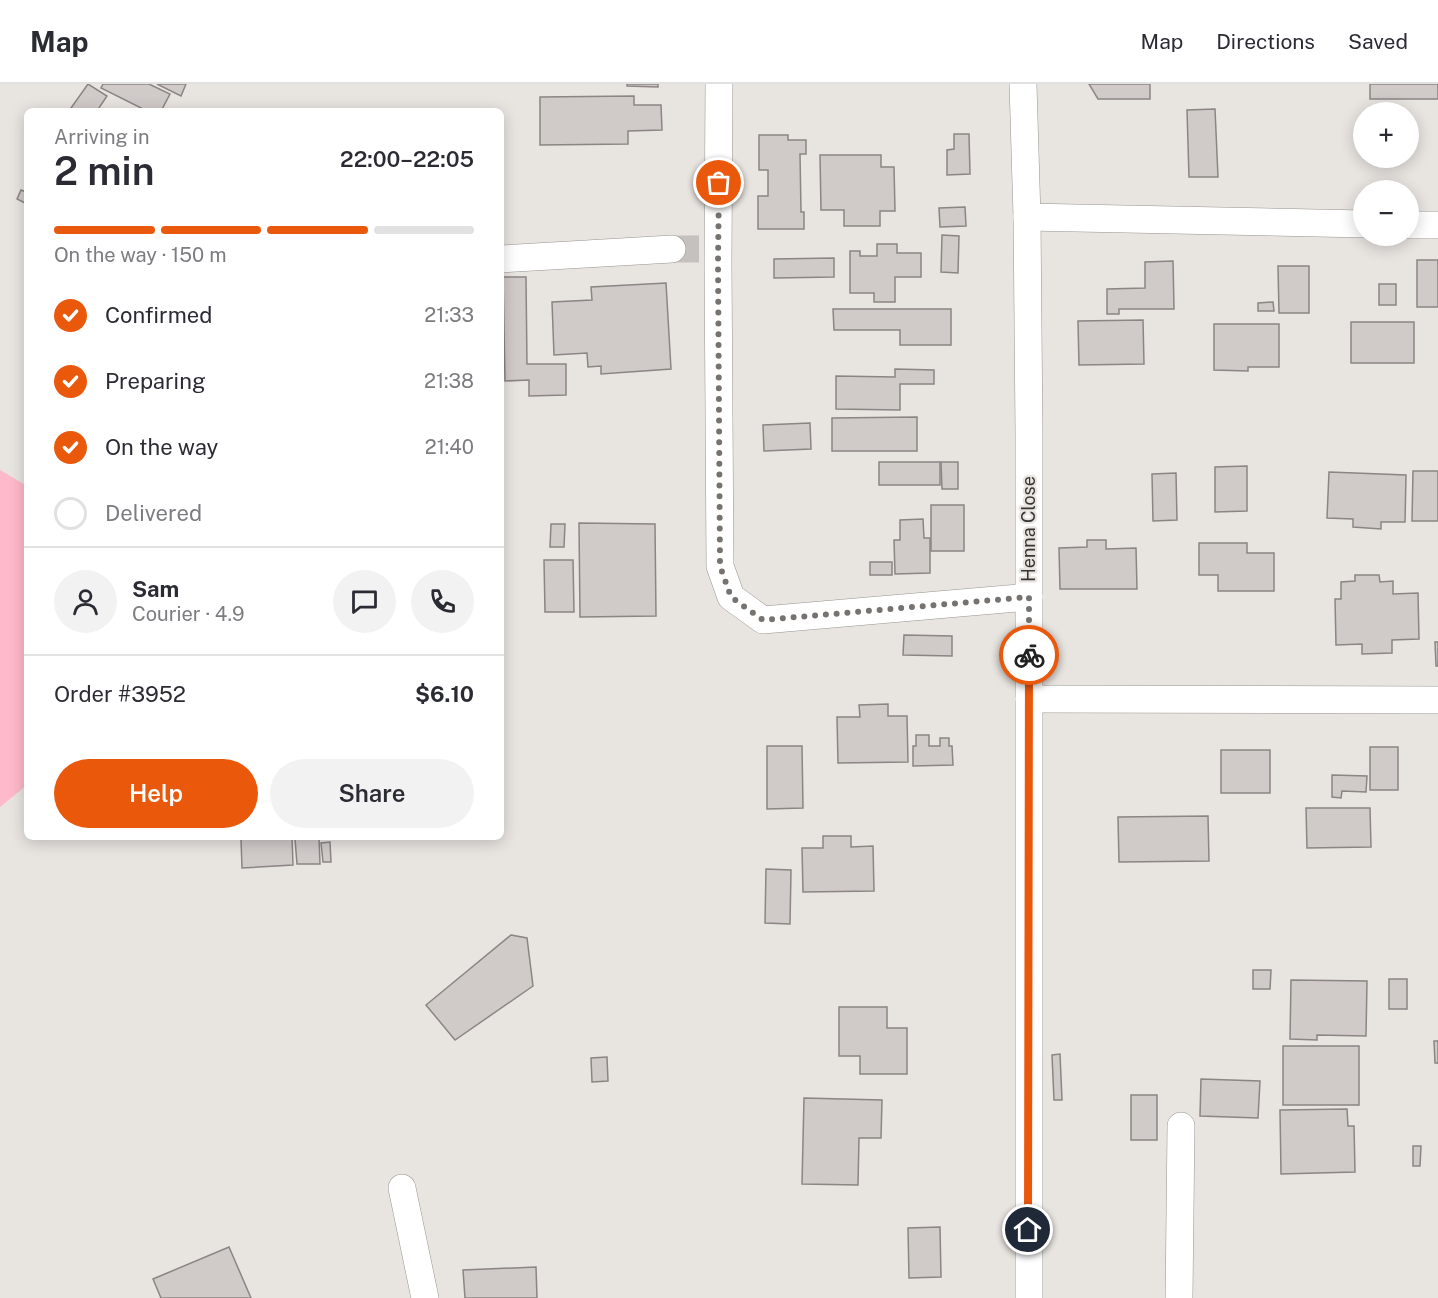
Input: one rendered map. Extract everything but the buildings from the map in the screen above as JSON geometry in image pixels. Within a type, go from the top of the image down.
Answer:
[{"type":"street","points":[[719,84],[696,249],[720,566],[731,597],[763,620],[1029,597]]},
{"type":"street","name":"Henna Close","points":[[1023,84],[1027,217],[1029,597],[1029,1298]]},
{"type":"street","points":[[1027,217],[1353,224]]},
{"type":"street","points":[[1419,225],[1438,225]]},
{"type":"street","points":[[504,259],[696,249]]},
{"type":"street","points":[[1029,699],[1438,700]]},
{"type":"street","points":[[1179,1298],[1181,1126]]},
{"type":"street","points":[[402,1188],[425,1298]]},
{"type":"shaded area","points":[[0,470],[24,484],[24,787],[0,807]]},
{"type":"tunnel","points":[[672,249],[699,249]]},
{"type":"way so far","points":[[719,183],[720,566],[731,597],[763,620],[1029,597],[1029,655]]},
{"type":"route","points":[[1028,1230],[1029,655]]}]
